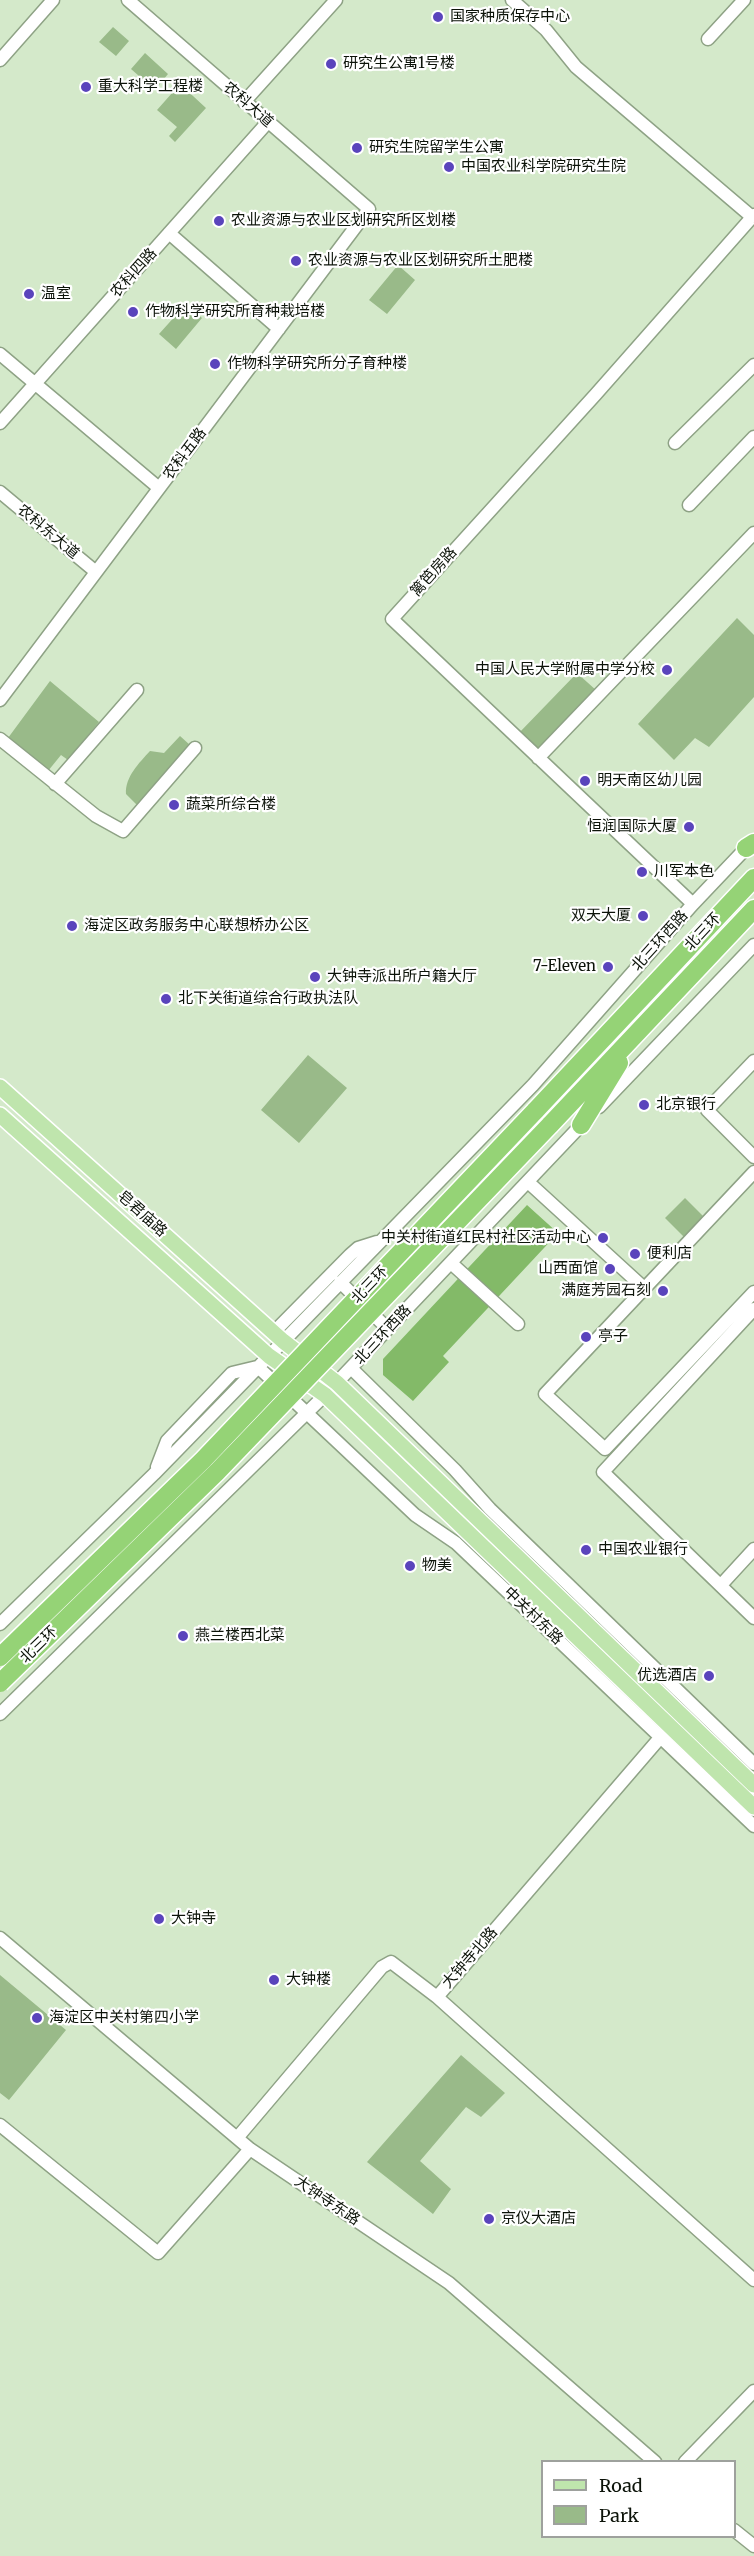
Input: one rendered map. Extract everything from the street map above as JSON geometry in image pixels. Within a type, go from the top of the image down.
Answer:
[{"type":"highway","name":"北三环","points":[[0,1657],[204,1460],[754,878]]},
{"type":"highway","name":"北三环","points":[[0,1683],[217,1472],[754,909]]},
{"type":"highway","points":[[581,1125],[640,1028]]},
{"type":"main road","name":"皂君庙路","points":[[0,1087],[279,1336],[337,1383]]},
{"type":"main road","name":"皂君庙路","points":[[0,1115],[264,1361],[297,1376]]},
{"type":"main road","name":"中关村东路","points":[[297,1376],[325,1395],[665,1732],[754,1807]]},
{"type":"main road","points":[[337,1383],[754,1785]]},
{"type":"street","points":[[0,60],[52,0]]},
{"type":"street","name":"农科大道","points":[[128,0],[267,123],[369,209]]},
{"type":"street","points":[[244,102],[336,0]]},
{"type":"street","points":[[512,0],[546,30],[576,67],[753,216]]},
{"type":"street","points":[[708,39],[744,0]]},
{"type":"street","name":"农科四路","points":[[0,423],[267,123]]},
{"type":"street","name":"农科五路","points":[[0,700],[369,209]]},
{"type":"street","name":"篱笆房路","points":[[693,904],[392,619],[596,394],[753,216]]},
{"type":"street","points":[[169,233],[279,329]]},
{"type":"street","points":[[0,354],[159,488]]},
{"type":"street","points":[[675,443],[754,365]]},
{"type":"street","points":[[689,505],[754,437]]},
{"type":"street","name":"农科东大道","points":[[0,492],[96,572]]},
{"type":"street","points":[[538,758],[754,533]]},
{"type":"street","points":[[56,784],[137,690]]},
{"type":"street","points":[[0,739],[96,816],[123,831],[195,748]]},
{"type":"street","name":"北三环西路","points":[[264,1361],[279,1336],[340,1282],[533,1085],[693,904],[752,843]]},
{"type":"street","name":"北三环西路","points":[[0,1714],[337,1383],[754,945]]},
{"type":"street","points":[[754,1061],[707,1110],[754,1157]]},
{"type":"street","points":[[754,1172],[545,1394],[605,1449],[754,1292]]},
{"type":"street","points":[[528,1182],[644,1288]]},
{"type":"street","points":[[279,1336],[350,1255],[358,1248],[381,1240]]},
{"type":"street","points":[[451,1263],[518,1324]]},
{"type":"street","points":[[340,1282],[388,1329]]},
{"type":"street","points":[[284,1391],[365,1306]]},
{"type":"street","points":[[754,1309],[603,1472],[754,1617]]},
{"type":"street","points":[[0,1624],[154,1474],[167,1441],[232,1373],[264,1361]]},
{"type":"street","name":"中关村东路","points":[[264,1361],[284,1391],[307,1413],[415,1515],[456,1543],[665,1732],[754,1827]]},
{"type":"street","points":[[351,1368],[455,1470],[490,1509],[754,1764]]},
{"type":"street","points":[[721,1585],[754,1549]]},
{"type":"street","name":"大钟寺北路","points":[[237,2138],[382,1967],[391,1962],[437,1997],[665,1732]]},
{"type":"street","name":"大钟寺东路","points":[[0,1938],[250,2149],[449,2283],[653,2460]]},
{"type":"street","points":[[437,1997],[754,2280]]},
{"type":"street","points":[[0,2125],[158,2253],[250,2149]]},
{"type":"street","points":[[687,2460],[754,2391]]},
{"type":"street","points":[[736,2531],[754,2546]]},
{"type":"green space","points":[[113,27],[129,41],[116,56],[99,42]]},
{"type":"green space","points":[[145,53],[168,74],[155,90],[131,69]]},
{"type":"green space","points":[[180,84],[206,108],[175,142],[169,136],[177,127],[157,110]]},
{"type":"green space","points":[[398,265],[415,280],[387,314],[369,300]]},
{"type":"green space","points":[[186,304],[202,318],[176,349],[159,334]]},
{"type":"green space","points":[[737,618],[754,635],[754,697],[709,747],[695,738],[674,760],[638,724]]},
{"type":"green space","points":[[577,673],[597,691],[538,753],[518,734]]},
{"type":"green space","points":[[50,681],[99,722],[68,760],[61,755],[48,771],[8,738]]},
{"type":"green space","points":[[180,736],[190,745],[138,806],[126,794],[128,782],[134,771],[150,751],[164,753]]},
{"type":"green space","points":[[308,1055],[347,1088],[299,1143],[261,1110]]},
{"type":"green space","points":[[685,1198],[705,1218],[685,1238],[665,1218]]},
{"type":"green space","points":[[527,1205],[558,1233],[443,1356],[449,1362],[413,1401],[383,1375],[383,1359]]},
{"type":"green space","points":[[0,1975],[66,2030],[9,2100],[0,2093]]},
{"type":"green space","points":[[461,2055],[505,2093],[481,2117],[466,2107],[420,2161],[451,2189],[433,2214],[367,2162]]},
{"type":"place","name":"国家种质保存中心","points":[[438,17]]},
{"type":"place","name":"研究生公寓1号楼","points":[[331,64]]},
{"type":"place","name":"重大科学工程楼","points":[[86,87]]},
{"type":"place","name":"研究生院留学生公寓","points":[[357,148]]},
{"type":"place","name":"中国农业科学院研究生院","points":[[449,167]]},
{"type":"place","name":"农业资源与农业区划研究所区划楼","points":[[219,221]]},
{"type":"place","name":"农业资源与农业区划研究所土肥楼","points":[[296,261]]},
{"type":"place","name":"温室","points":[[29,294]]},
{"type":"place","name":"作物科学研究所育种栽培楼","points":[[133,312]]},
{"type":"place","name":"作物科学研究所分子育种楼","points":[[215,364]]},
{"type":"place","name":"中国人民大学附属中学分校","points":[[667,670]]},
{"type":"place","name":"明天南区幼儿园","points":[[585,781]]},
{"type":"place","name":"蔬菜所综合楼","points":[[174,805]]},
{"type":"place","name":"恒润国际大厦","points":[[689,827]]},
{"type":"place","name":"川军本色","points":[[642,872]]},
{"type":"place","name":"双天大厦","points":[[643,916]]},
{"type":"place","name":"海淀区政务服务中心联想桥办公区","points":[[72,926]]},
{"type":"place","name":"7-Eleven","points":[[608,967]]},
{"type":"place","name":"大钟寺派出所户籍大厅","points":[[315,977]]},
{"type":"place","name":"北下关街道综合行政执法队","points":[[166,999]]},
{"type":"place","name":"北京银行","points":[[644,1105]]},
{"type":"place","name":"中关村街道红民村社区活动中心","points":[[603,1238]]},
{"type":"place","name":"便利店","points":[[635,1254]]},
{"type":"place","name":"山西面馆","points":[[610,1269]]},
{"type":"place","name":"满庭芳园石刻","points":[[663,1291]]},
{"type":"place","name":"亭子","points":[[586,1337]]},
{"type":"place","name":"中国农业银行","points":[[586,1550]]},
{"type":"place","name":"物美","points":[[410,1566]]},
{"type":"place","name":"燕兰楼西北菜","points":[[183,1636]]},
{"type":"place","name":"优选酒店","points":[[709,1676]]},
{"type":"place","name":"大钟寺","points":[[159,1919]]},
{"type":"place","name":"大钟楼","points":[[274,1980]]},
{"type":"place","name":"海淀区中关村第四小学","points":[[37,2018]]},
{"type":"place","name":"京仪大酒店","points":[[489,2219]]}]
